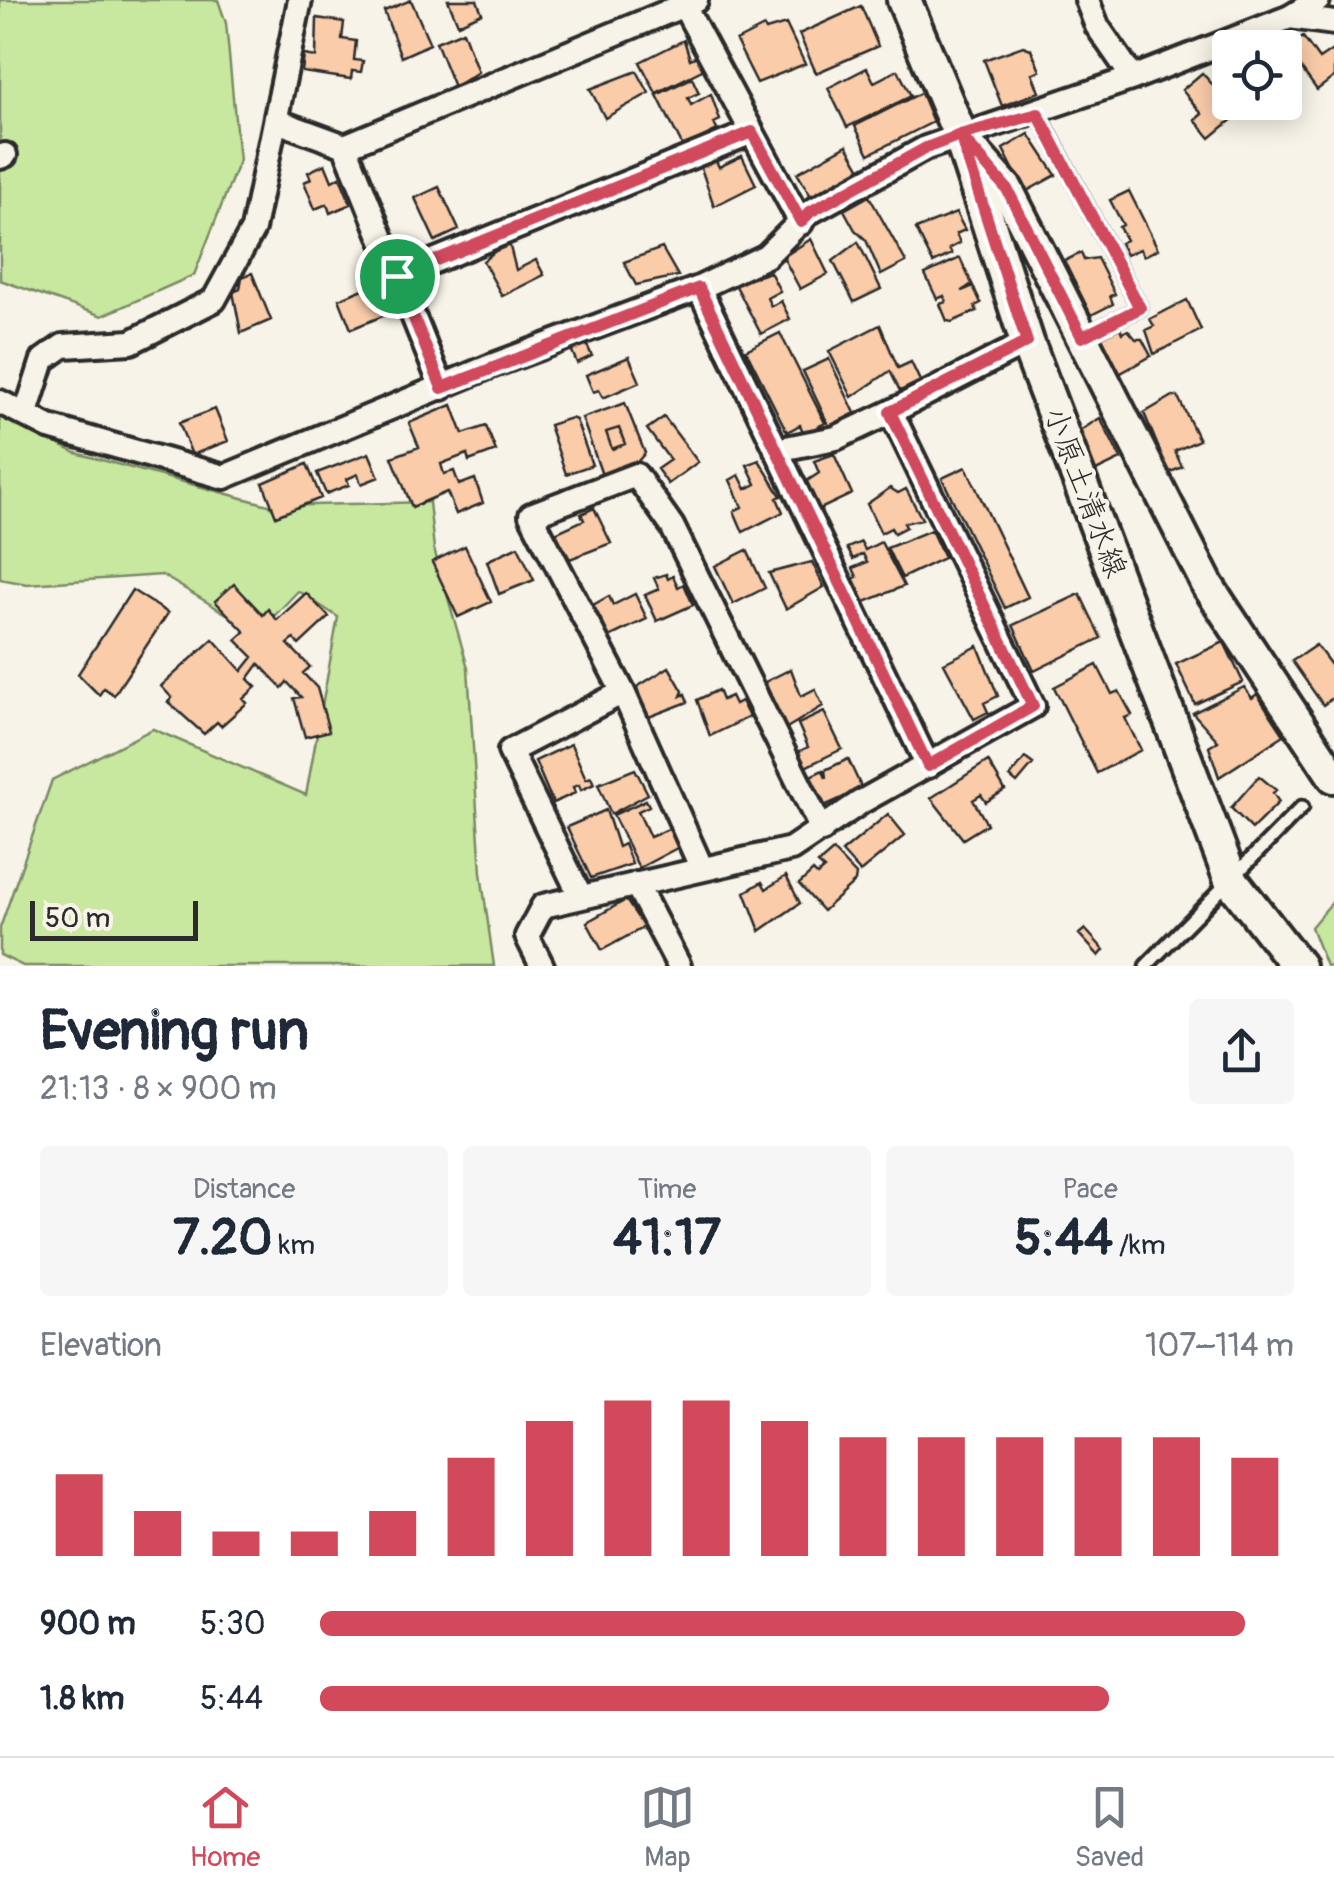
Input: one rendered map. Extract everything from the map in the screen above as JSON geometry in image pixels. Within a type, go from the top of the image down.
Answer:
[{"type":"main road","name":"小原土清水線","points":[[904,0],[960,135],[1027,342],[1230,880],[1298,966]]},
{"type":"street","points":[[26,413],[43,360],[63,346],[131,342],[214,300],[253,229],[300,4],[324,0]]},
{"type":"street","points":[[1087,0],[1097,26],[1133,78]]},
{"type":"street","points":[[0,402],[49,427],[224,477],[699,288],[766,256],[810,212],[960,135],[1038,114],[1290,17],[1318,0]]},
{"type":"street","points":[[277,121],[345,146],[687,2],[801,222]]},
{"type":"street","points":[[1290,17],[1334,23]]},
{"type":"street","points":[[397,276],[752,132]]},
{"type":"street","points":[[960,135],[1007,189],[1208,586],[1334,777]]},
{"type":"street","points":[[345,146],[442,388]]},
{"type":"street","points":[[699,288],[928,766]]},
{"type":"street","points":[[776,450],[836,438],[1027,342]]},
{"type":"street","points":[[542,966],[527,936],[544,906],[791,848],[1033,706],[890,412]]},
{"type":"street","points":[[702,869],[623,692],[531,515],[636,474],[672,526],[822,830]]},
{"type":"street","points":[[581,898],[510,751],[623,692]]},
{"type":"street","points":[[636,884],[679,966]]},
{"type":"lane","points":[[1038,114],[1140,308],[1082,337]]},
{"type":"lane","points":[[1146,966],[1302,807]]},
{"type":"green space","points":[[0,0],[218,0],[226,23],[239,161],[194,275],[102,316],[0,280]]},
{"type":"green space","points":[[0,415],[76,453],[272,506],[429,502],[434,549],[468,668],[481,873],[494,966],[23,966],[0,955],[0,928],[52,780],[153,729],[306,795],[338,617],[298,591],[258,633],[162,575],[27,584],[0,579]]},
{"type":"green space","points":[[1334,900],[1334,966],[1326,966],[1311,927]]},
{"type":"building","points":[[411,0],[430,44],[401,57],[384,11]]},
{"type":"building","points":[[448,0],[477,0],[482,13],[458,24]]},
{"type":"building","points":[[861,6],[878,46],[816,73],[799,34]]},
{"type":"building","points":[[317,18],[344,22],[342,39],[356,41],[354,60],[363,61],[361,72],[352,71],[351,79],[302,72],[304,55],[316,57]]},
{"type":"building","points":[[786,24],[805,64],[757,83],[736,41],[764,27],[766,30]]},
{"type":"building","points":[[463,31],[478,72],[454,87],[436,42]]},
{"type":"building","points":[[1302,38],[1319,59],[1334,49],[1334,77],[1317,90],[1302,70]]},
{"type":"building","points":[[684,40],[690,59],[697,56],[704,69],[656,93],[640,62]]},
{"type":"building","points":[[1023,46],[1031,49],[1040,71],[1032,73],[1039,92],[1002,106],[984,60]]},
{"type":"building","points":[[867,68],[874,82],[898,70],[911,96],[847,127],[828,88]]},
{"type":"building","points":[[637,71],[649,93],[605,118],[590,89]]},
{"type":"building","points":[[1202,73],[1212,84],[1212,120],[1232,120],[1210,138],[1195,120],[1202,114],[1182,90]]},
{"type":"building","points":[[692,78],[699,93],[688,98],[691,105],[711,94],[720,120],[714,123],[717,130],[683,147],[657,95]]},
{"type":"building","points":[[921,93],[933,122],[869,154],[855,126]]},
{"type":"building","points":[[1029,134],[1056,175],[1025,192],[1003,149]]},
{"type":"building","points":[[847,145],[861,169],[812,198],[797,173]]},
{"type":"building","points":[[742,156],[756,185],[714,206],[700,165],[715,159],[719,167]]},
{"type":"building","points":[[325,164],[332,181],[340,177],[351,204],[330,213],[327,204],[315,209],[304,182],[311,179],[308,172]]},
{"type":"building","points":[[439,187],[459,230],[435,241],[415,198]]},
{"type":"building","points":[[1129,191],[1158,249],[1144,256],[1140,249],[1126,255],[1120,243],[1126,240],[1119,227],[1123,225],[1110,200]]},
{"type":"building","points":[[869,196],[906,262],[881,275],[866,240],[844,210]]},
{"type":"building","points":[[956,213],[965,230],[956,234],[960,243],[949,249],[952,254],[933,263],[916,229]]},
{"type":"building","points":[[508,239],[516,270],[536,260],[544,275],[502,296],[483,261],[498,249],[496,245]]},
{"type":"building","points":[[811,239],[828,274],[800,289],[783,257]]},
{"type":"building","points":[[858,242],[881,289],[854,302],[833,261]]},
{"type":"building","points":[[662,248],[678,276],[636,285],[624,262]]},
{"type":"building","points":[[1081,253],[1084,260],[1097,258],[1115,294],[1110,296],[1113,304],[1091,315],[1064,261]]},
{"type":"building","points":[[960,258],[972,284],[962,291],[973,286],[981,303],[975,306],[977,311],[952,322],[947,321],[940,304],[946,302],[944,296],[937,299],[925,274]]},
{"type":"building","points":[[770,272],[780,291],[767,298],[771,306],[781,301],[790,319],[761,334],[735,284]]},
{"type":"building","points":[[252,273],[271,320],[241,333],[233,292],[240,289],[242,277]]},
{"type":"building","points":[[378,283],[390,313],[351,329],[339,299]]},
{"type":"building","points":[[1187,300],[1201,330],[1154,354],[1146,330],[1154,326],[1150,319]]},
{"type":"building","points":[[880,325],[898,368],[911,362],[920,381],[900,391],[890,371],[852,397],[829,351]]},
{"type":"building","points":[[1120,328],[1122,333],[1128,330],[1136,339],[1142,339],[1151,356],[1119,374],[1100,338]]},
{"type":"building","points":[[780,333],[825,423],[804,434],[800,425],[787,432],[746,350]]},
{"type":"building","points":[[586,343],[592,356],[577,363],[571,349]]},
{"type":"building","points":[[629,357],[640,382],[603,398],[599,390],[593,392],[586,375]]},
{"type":"building","points":[[829,359],[855,413],[829,426],[803,371]]},
{"type":"building","points":[[1173,396],[1178,397],[1199,440],[1175,451],[1182,467],[1169,473],[1144,413]]},
{"type":"building","points":[[625,403],[645,453],[638,461],[602,475],[582,418]]},
{"type":"building","points":[[452,405],[463,434],[486,426],[496,451],[469,461],[467,454],[441,464],[444,474],[454,471],[459,485],[475,479],[483,503],[456,514],[447,492],[412,507],[392,457],[419,447],[409,423]]},
{"type":"building","points":[[215,409],[228,441],[192,455],[179,423]]},
{"type":"building","points":[[664,417],[698,462],[668,484],[657,469],[670,460],[647,429]]},
{"type":"building","points":[[1100,418],[1121,459],[1096,471],[1078,432]]},
{"type":"building","points":[[576,420],[592,465],[566,474],[549,425]]},
{"type":"building","points":[[619,428],[625,444],[612,449],[606,432]]},
{"type":"building","points":[[369,453],[379,477],[361,484],[358,474],[347,479],[349,485],[326,494],[317,473]]},
{"type":"building","points":[[834,454],[852,494],[818,510],[804,483],[819,473],[814,461]]},
{"type":"building","points":[[759,460],[781,496],[777,498],[783,512],[743,532],[734,511],[742,507],[730,480],[739,475],[746,489],[756,484],[747,465]]},
{"type":"building","points":[[307,464],[321,498],[276,516],[263,483]]},
{"type":"building","points":[[966,467],[1028,597],[1005,608],[942,478]]},
{"type":"building","points":[[890,488],[898,493],[906,489],[922,519],[904,523],[906,527],[894,533],[891,528],[881,533],[867,504]]},
{"type":"building","points":[[594,508],[611,543],[570,559],[555,533],[584,520],[581,514]]},
{"type":"building","points":[[931,530],[944,558],[902,578],[887,548]]},
{"type":"building","points":[[861,542],[865,550],[881,542],[904,586],[860,604],[849,581],[857,577],[853,568],[867,562],[863,554],[853,559],[847,548]]},
{"type":"building","points":[[465,546],[491,602],[458,617],[432,562]]},
{"type":"building","points":[[518,546],[534,580],[499,594],[487,561]]},
{"type":"building","points":[[747,550],[765,588],[733,604],[715,566]]},
{"type":"building","points":[[812,562],[824,587],[786,609],[769,573]]},
{"type":"building","points":[[666,574],[668,579],[673,576],[678,587],[684,584],[693,605],[657,621],[645,595],[659,589],[654,578]]},
{"type":"building","points":[[234,584],[263,615],[268,609],[277,620],[306,593],[329,617],[299,645],[294,639],[288,644],[310,667],[303,673],[317,688],[329,731],[305,737],[294,698],[301,697],[287,682],[282,688],[259,664],[248,679],[256,687],[243,699],[247,703],[221,726],[217,722],[204,734],[168,702],[172,698],[161,686],[213,639],[242,671],[253,657],[236,640],[245,632],[215,601]]},
{"type":"building","points":[[132,590],[168,613],[114,695],[104,688],[99,695],[78,674]]},
{"type":"building","points":[[635,594],[647,619],[609,637],[593,605],[609,596],[613,605]]},
{"type":"building","points":[[1080,594],[1101,638],[1034,671],[1013,625]]},
{"type":"building","points":[[1224,642],[1243,682],[1195,704],[1176,664]]},
{"type":"building","points":[[1316,645],[1334,669],[1334,697],[1323,705],[1292,661]]},
{"type":"building","points":[[978,646],[998,696],[984,703],[988,712],[974,719],[944,663]]},
{"type":"building","points":[[1097,665],[1112,694],[1119,691],[1132,715],[1125,718],[1141,750],[1097,773],[1054,687]]},
{"type":"building","points":[[669,667],[683,691],[681,696],[685,694],[688,702],[646,718],[637,687]]},
{"type":"building","points":[[791,669],[801,696],[815,689],[823,706],[785,729],[765,682]]},
{"type":"building","points":[[1244,687],[1252,698],[1257,694],[1284,735],[1219,777],[1209,747],[1218,741],[1193,713]]},
{"type":"building","points":[[718,690],[722,700],[731,696],[735,704],[741,701],[749,717],[710,736],[697,700]]},
{"type":"building","points":[[824,712],[842,749],[803,768],[796,753],[808,747],[798,724]]},
{"type":"building","points":[[571,744],[586,779],[591,777],[594,784],[581,790],[579,785],[573,787],[575,793],[553,803],[535,761]]},
{"type":"building","points":[[1025,758],[1033,764],[1017,783],[1010,777]]},
{"type":"building","points":[[848,759],[862,789],[822,807],[808,777],[823,770],[826,778],[825,770]]},
{"type":"building","points":[[988,761],[1005,790],[986,802],[981,795],[973,800],[987,824],[963,839],[931,798]]},
{"type":"building","points":[[635,769],[648,794],[611,814],[598,784]]},
{"type":"building","points":[[1259,776],[1276,790],[1273,793],[1279,802],[1252,829],[1231,808]]},
{"type":"building","points":[[646,800],[649,806],[638,811],[650,837],[671,828],[679,847],[639,868],[613,815]]},
{"type":"building","points":[[606,810],[618,847],[624,844],[632,864],[591,878],[567,827]]},
{"type":"building","points":[[606,810],[618,847],[624,844],[632,864],[591,878],[567,827]]},
{"type":"building","points":[[888,814],[905,835],[860,872],[842,852]]},
{"type":"building","points":[[833,851],[856,875],[855,882],[823,911],[799,884],[813,871],[817,875],[824,869],[818,864]]},
{"type":"building","points":[[786,876],[800,903],[760,931],[745,892],[762,882],[766,889]]},
{"type":"building","points":[[626,900],[644,927],[602,950],[587,922]]},
{"type":"building","points":[[1085,929],[1104,950],[1099,956],[1079,934]]},
{"type":"route","points":[[397,276],[442,388],[699,288],[928,766],[1033,706],[890,412],[1027,342],[960,135],[1038,114],[1140,308],[1082,337],[1007,189],[960,135],[926,148],[810,212],[801,222],[752,132],[397,276]]}]
